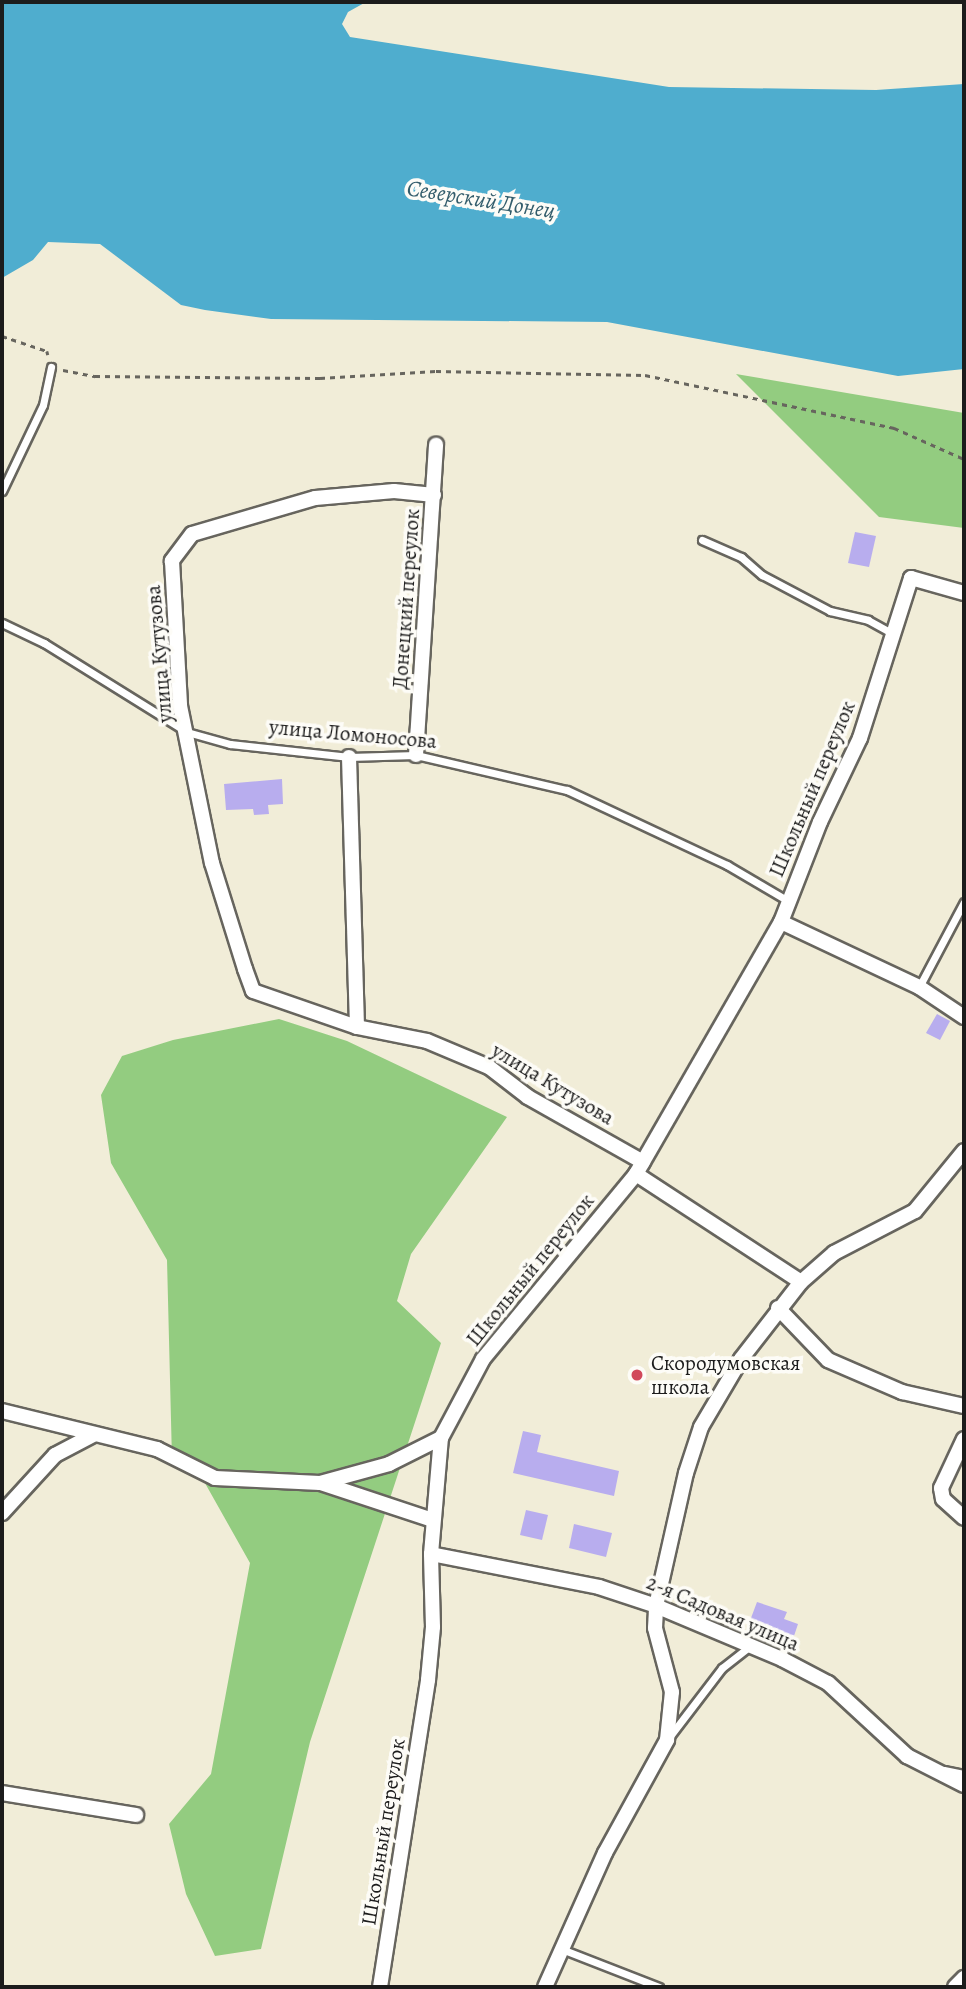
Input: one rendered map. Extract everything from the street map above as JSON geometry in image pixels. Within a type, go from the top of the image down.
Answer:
[{"type":"street","name":"Донецкий переулок","points":[[416,755],[436,445]]},
{"type":"street","name":"улица Кутузова","points":[[434,495],[394,491],[315,498],[192,534],[181,543],[172,561],[180,706],[212,863],[253,991],[357,1027],[427,1041],[488,1067],[528,1097],[640,1168],[801,1282]]},
{"type":"street","name":"Школьный переулок","points":[[380,1987],[428,1679],[433,1627],[431,1554],[441,1438],[483,1359],[640,1168],[781,922],[860,738],[911,578],[964,593]]},
{"type":"street","points":[[349,757],[357,1027]]},
{"type":"street","points":[[781,922],[919,987],[964,1017]]},
{"type":"street","points":[[545,1987],[564,1950],[604,1853],[667,1740],[672,1692],[655,1628],[656,1606],[686,1473],[701,1427],[778,1308],[801,1282],[834,1253],[915,1211],[964,1151]]},
{"type":"street","points":[[778,1308],[828,1360],[902,1392],[964,1406]]},
{"type":"street","points":[[2,1411],[157,1449],[215,1478],[320,1483],[433,1520]]},
{"type":"street","points":[[2,1513],[55,1455],[93,1435]]},
{"type":"street","points":[[320,1483],[389,1464],[441,1438]]},
{"type":"street","points":[[964,1439],[941,1488],[943,1499],[964,1518]]},
{"type":"street","name":"2-я Садовая улица","points":[[431,1554],[561,1578],[656,1606],[751,1646],[828,1683],[907,1756],[934,1767],[964,1785]]},
{"type":"street","points":[[2,1793],[136,1815]]},
{"type":"street","points":[[955,1987],[964,1979]]},
{"type":"lane","points":[[2,491],[43,405],[51,367]]},
{"type":"lane","points":[[702,540],[741,557],[762,575],[830,611],[867,620],[894,634]]},
{"type":"lane","name":"улица Ломоносова","points":[[2,623],[44,643],[187,732],[230,744],[349,757],[416,755],[567,790],[727,864],[788,901]]},
{"type":"lane","points":[[919,987],[964,902]]},
{"type":"lane","points":[[667,1740],[722,1668],[751,1646]]},
{"type":"lane","points":[[934,1767],[964,1774]]},
{"type":"lane","points":[[564,1950],[659,1987]]},
{"type":"path","points":[[2,336],[47,351],[51,367],[95,376],[320,378],[436,371],[645,375],[894,428],[964,459]]},
{"type":"green space","points":[[736,374],[964,413],[964,528],[879,517]]},
{"type":"green space","points":[[279,1019],[347,1041],[507,1117],[411,1254],[397,1301],[441,1343],[310,1742],[261,1949],[215,1956],[186,1894],[169,1824],[211,1774],[250,1563],[201,1476],[172,1460],[167,1260],[111,1163],[101,1095],[122,1056],[173,1040]]},
{"type":"water","name":"Северский Донец","points":[[2,2],[366,2],[348,12],[342,24],[350,37],[669,87],[876,90],[964,84],[964,369],[898,376],[607,322],[271,319],[205,310],[181,305],[100,244],[48,242],[33,260],[2,278]]},
{"type":"building","points":[[855,532],[876,536],[869,567],[848,563]]},
{"type":"building","points":[[282,779],[283,804],[268,805],[269,814],[254,815],[253,809],[226,810],[224,784]]},
{"type":"building","points":[[937,1014],[950,1021],[940,1040],[926,1033]]},
{"type":"building","points":[[523,1431],[541,1435],[537,1452],[619,1471],[614,1496],[513,1473]]},
{"type":"building","points":[[526,1510],[548,1515],[542,1540],[520,1535]]},
{"type":"building","points":[[574,1524],[612,1533],[606,1557],[569,1548]]},
{"type":"building","points":[[757,1602],[787,1612],[784,1619],[798,1624],[792,1642],[748,1626]]},
{"type":"place","name":"Скородумовская школа","points":[[637,1375]]}]
